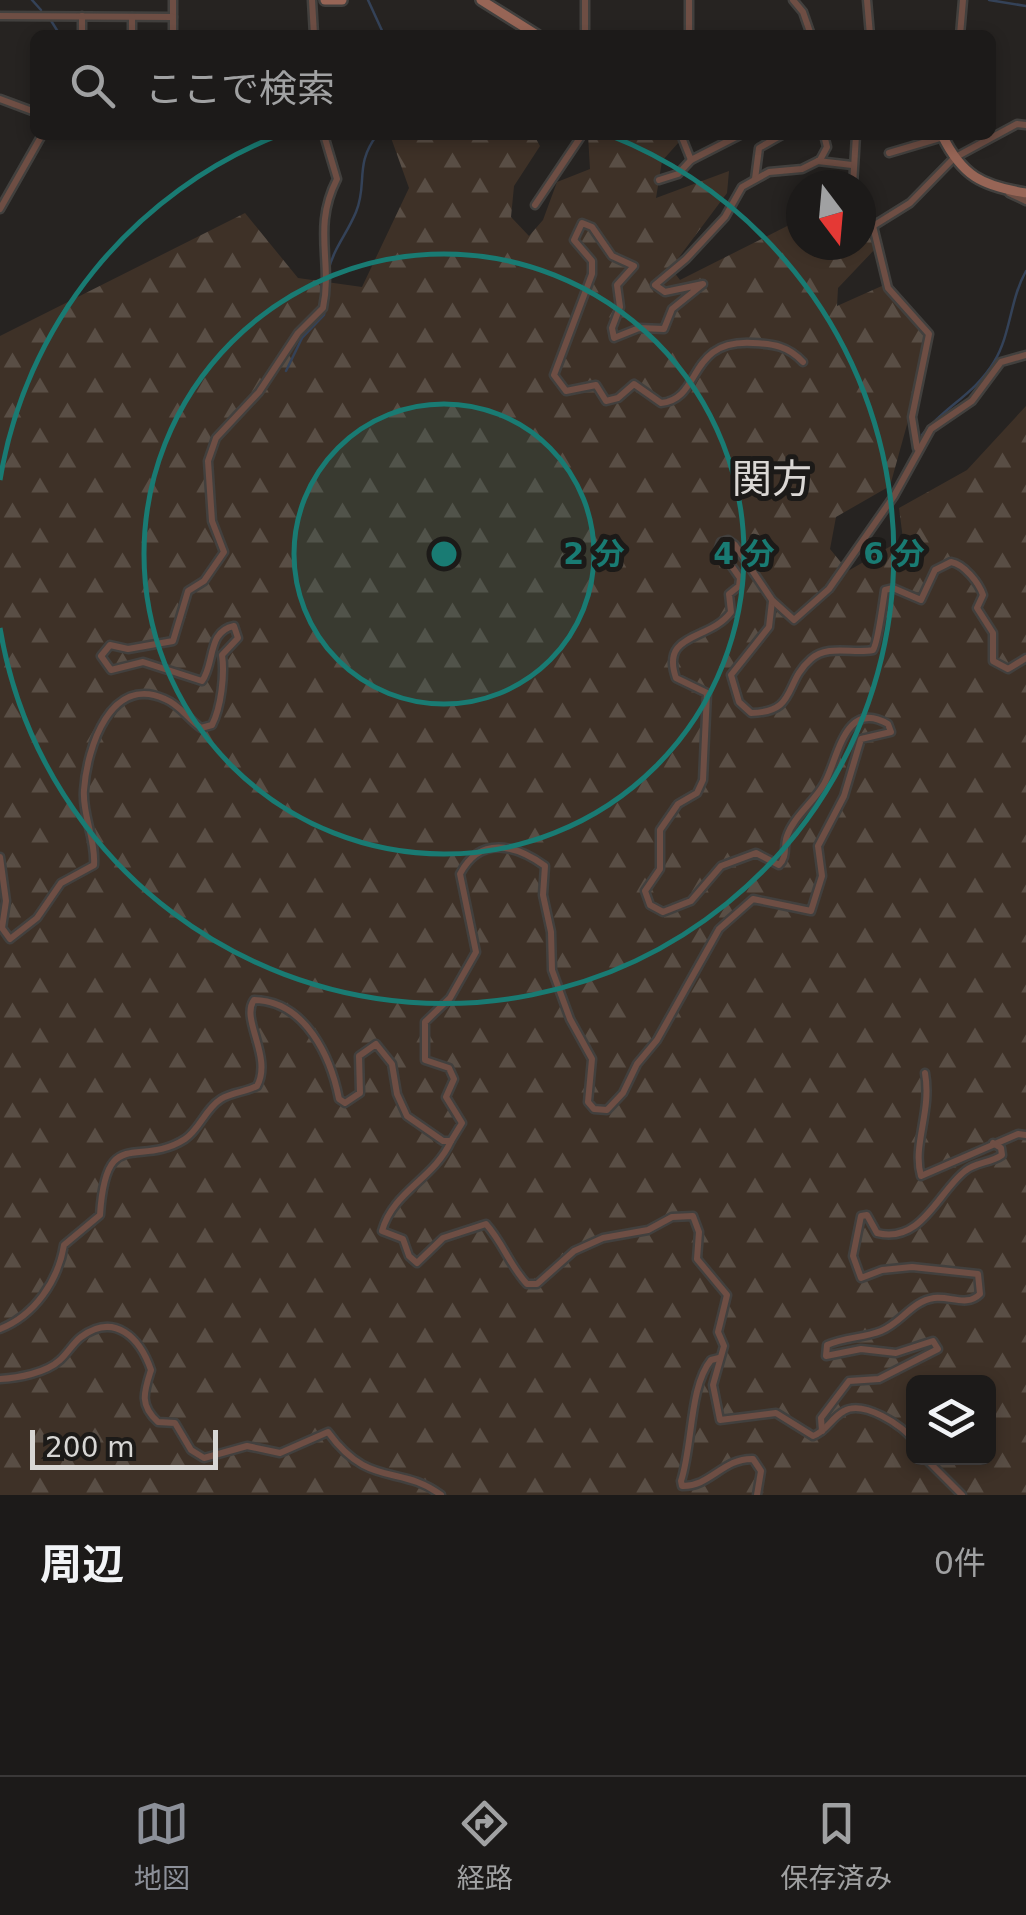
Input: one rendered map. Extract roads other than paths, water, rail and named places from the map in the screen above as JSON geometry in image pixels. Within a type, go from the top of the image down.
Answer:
[{"type":"main road","points":[[325,0],[342,0]]},
{"type":"main road","points":[[482,0],[528,30]]},
{"type":"main road","points":[[945,140],[968,176],[1026,193]]},
{"type":"street","points":[[172,0],[173,30]]},
{"type":"street","points":[[312,0],[314,30]]},
{"type":"street","points":[[586,0],[586,30]]},
{"type":"street","points":[[689,30],[690,0]]},
{"type":"street","points":[[793,0],[803,12],[809,30]]},
{"type":"street","points":[[868,0],[870,30]]},
{"type":"street","points":[[960,30],[963,1]]},
{"type":"street","points":[[0,16],[173,17]]},
{"type":"street","points":[[82,16],[82,30]]},
{"type":"street","points":[[132,16],[132,30]]},
{"type":"street","points":[[0,99],[30,110]]},
{"type":"street","points":[[996,137],[1016,124],[1026,125]]},
{"type":"street","points":[[0,210],[39,140]]},
{"type":"street","points":[[0,857],[6,902],[2,928],[10,939],[36,918],[62,884],[94,865],[96,842],[83,792],[93,739],[114,709],[128,694],[138,692],[169,700],[200,728],[212,725],[218,714],[216,700],[225,674],[222,655],[238,638],[234,626],[223,630],[214,642],[202,682],[143,662],[111,670],[100,656],[110,645],[128,650],[173,640],[188,591],[204,581],[224,552],[212,521],[208,461],[216,438],[259,392],[298,333],[323,308],[322,243],[327,196],[337,179],[325,140]]},
{"type":"street","points":[[535,206],[579,140]]},
{"type":"street","points":[[683,140],[691,160]]},
{"type":"street","points":[[659,180],[678,174],[691,160],[730,140]]},
{"type":"street","points":[[755,179],[760,148],[774,140]]},
{"type":"street","points":[[818,161],[828,148],[826,140]]},
{"type":"street","points":[[852,170],[855,140]]},
{"type":"street","points":[[889,153],[930,140]]},
{"type":"street","points":[[979,140],[981,146]]},
{"type":"street","points":[[876,224],[910,204],[954,158],[991,140]]},
{"type":"street","points":[[803,362],[777,345],[721,344],[712,349],[680,397],[662,403],[638,384],[610,402],[602,400],[596,385],[566,390],[555,379],[555,367],[578,318],[592,274],[588,254],[574,240],[577,228],[587,223],[612,256],[634,266],[616,285],[620,307],[612,328],[614,338],[639,328],[664,329],[672,309],[703,284],[665,292],[655,284],[686,259],[725,217],[733,197],[755,179],[818,161],[852,165]]},
{"type":"street","points":[[1004,189],[1026,201]]},
{"type":"street","points":[[876,238],[888,288],[929,334],[912,417],[917,450]]},
{"type":"street","points":[[906,1432],[901,1426],[854,1409],[846,1410],[822,1433],[813,1436],[776,1413],[720,1420],[713,1386],[723,1338],[718,1332],[726,1295],[697,1259],[699,1232],[693,1216],[672,1218],[648,1230],[603,1238],[574,1251],[537,1284],[527,1284],[486,1224],[442,1238],[418,1263],[409,1256],[403,1239],[382,1231],[386,1213],[426,1178],[462,1123],[446,1096],[454,1080],[449,1068],[424,1060],[425,1022],[450,998],[476,952],[460,874],[488,847],[502,844],[545,866],[542,895],[552,932],[552,970],[570,1019],[592,1059],[588,1102],[602,1111],[623,1093],[719,929],[738,910],[753,900],[805,912],[814,906],[822,876],[818,846],[844,796],[862,739],[891,732],[881,720],[859,721],[842,735],[827,779],[790,829],[786,857],[779,865],[756,854],[729,861],[691,901],[672,910],[655,910],[645,891],[660,869],[660,830],[678,804],[697,793],[702,780],[707,693],[676,678],[672,652],[684,641],[711,630],[731,612],[729,594],[739,586],[740,578],[719,548],[721,542],[728,540],[772,600],[794,620],[828,589],[894,496],[917,450],[937,423],[972,400],[1002,362],[1026,355]]},
{"type":"street","points":[[772,600],[769,627],[732,675],[739,702],[751,714],[772,713],[780,707],[810,660],[837,650],[873,650],[879,639],[876,625],[885,590],[893,588],[921,600],[935,570],[951,562],[964,566],[981,588],[984,596],[977,608],[993,634],[993,660],[1008,668],[1026,658]]},
{"type":"street","points":[[0,1329],[22,1316],[52,1286],[61,1268],[64,1245],[100,1216],[102,1184],[117,1159],[133,1151],[180,1142],[222,1098],[257,1086],[263,1068],[249,1012],[254,1000],[285,1010],[310,1030],[328,1054],[340,1099],[345,1103],[360,1093],[359,1056],[376,1044],[392,1064],[397,1094],[407,1116],[444,1141],[451,1141]]},
{"type":"street","points":[[924,1073],[928,1105],[916,1153],[921,1176],[938,1172],[993,1143],[1026,1135]]},
{"type":"street","points":[[822,1433],[821,1418],[849,1380],[878,1379],[938,1349],[932,1341],[896,1352],[862,1349],[833,1357],[826,1356],[827,1345],[848,1336],[878,1333],[913,1307],[933,1298],[966,1301],[980,1294],[978,1274],[964,1270],[939,1274],[912,1268],[882,1270],[862,1278],[853,1256],[861,1216],[867,1214],[876,1233],[905,1232],[945,1198],[969,1167],[1002,1154],[1001,1148],[993,1143]]},
{"type":"street","points":[[0,1378],[20,1377],[53,1364],[94,1329],[121,1328],[132,1334],[151,1370],[143,1394],[146,1408],[158,1422],[175,1423],[191,1450],[204,1458],[247,1446],[280,1453],[328,1432],[360,1466],[420,1484],[442,1495]]},
{"type":"street","points":[[720,1358],[711,1360],[698,1384],[696,1418],[680,1481],[682,1486],[698,1485],[724,1464],[752,1459],[760,1471],[757,1495]]},
{"type":"street","points":[[932,1465],[962,1495]]},
{"type":"waterway","points":[[32,0],[41,10]]},
{"type":"waterway","points":[[368,0],[382,30]]},
{"type":"waterway","points":[[989,0],[1026,6]]},
{"type":"waterway","points":[[176,2],[176,30]]},
{"type":"waterway","points":[[50,19],[57,30]]},
{"type":"waterway","points":[[328,272],[356,212],[363,165],[374,140]]},
{"type":"waterway","points":[[15,177],[33,145]]},
{"type":"waterway","points":[[922,435],[978,383],[994,362],[1026,271]]},
{"type":"waterway","points":[[286,371],[302,338],[324,315],[329,290]]},
{"type":"district","name":"関方","points":[[772,479]]}]
